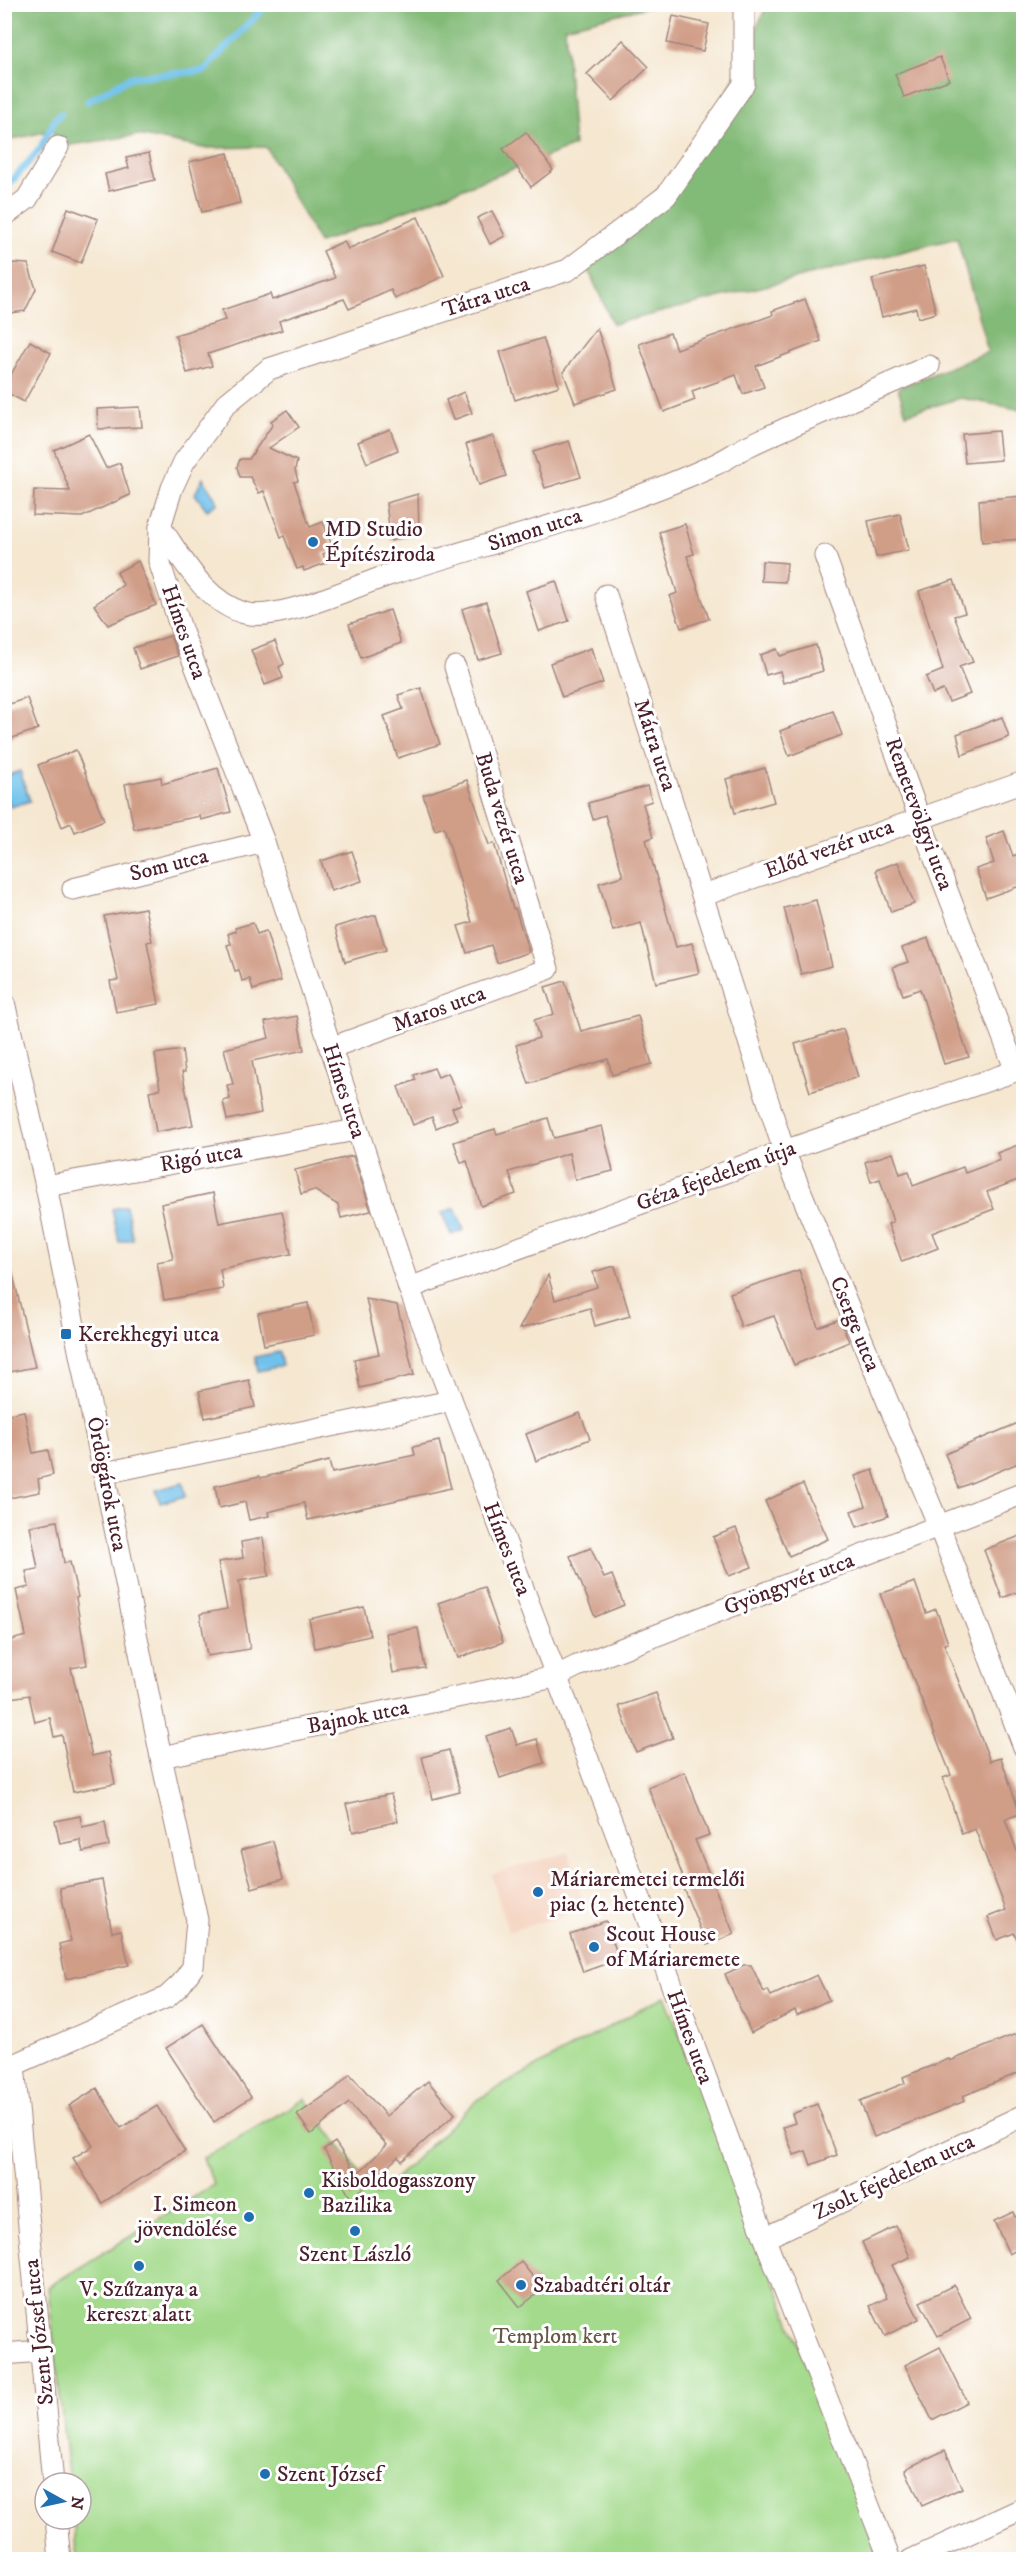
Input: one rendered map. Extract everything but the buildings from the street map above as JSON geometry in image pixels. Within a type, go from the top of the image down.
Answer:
[{"type":"street","name":"Tátra utca","points":[[160,527],[172,488],[184,462],[203,434],[226,404],[269,369],[568,270],[666,196],[744,84],[744,4]]},
{"type":"street","points":[[4,216],[27,199],[58,147]]},
{"type":"street","name":"Simon utca","points":[[160,527],[204,588],[222,604],[246,614],[270,614],[302,606],[389,575],[552,526],[652,489],[714,465],[746,447],[929,366]]},
{"type":"street","name":"Hímes utca","points":[[160,527],[159,561],[182,632],[264,842],[409,1288],[623,1851],[765,2238],[890,2559]]},
{"type":"street","name":"Remetevölgyi utca","points":[[825,556],[919,817],[1020,1069]]},
{"type":"street","name":"Mátra utca","points":[[606,596],[704,895]]},
{"type":"street","name":"Buda vezér utca","points":[[455,667],[548,969]]},
{"type":"street","name":"Előd vezér utca","points":[[704,895],[1023,782]]},
{"type":"street","name":"Som utca","points":[[73,889],[264,842]]},
{"type":"street","name":"Cserge utca","points":[[704,895],[784,1151],[939,1526],[1023,1747]]},
{"type":"street","name":"Maros utca","points":[[330,1048],[548,969]]},
{"type":"street","name":"Ördögárok utca","points":[[4,1002],[46,1186],[161,1757],[197,1920],[193,1967]]},
{"type":"street","name":"Géza fejedelem útja","points":[[409,1288],[784,1151],[1020,1069]]},
{"type":"street","name":"Rigó utca","points":[[46,1186],[356,1130]]},
{"type":"street","points":[[104,1473],[451,1401]]},
{"type":"street","name":"Gyöngyvér utca","points":[[555,1677],[577,1666],[1023,1493]]},
{"type":"street","name":"Bajnok utca","points":[[161,1757],[555,1677]]},
{"type":"street","name":"Szent József utca","points":[[52,2471],[9,2065],[167,1997],[181,1984],[193,1967]]},
{"type":"street","name":"Zsolt fejedelem utca","points":[[765,2238],[1023,2115]]},
{"type":"street","points":[[4,2354],[41,2352]]},
{"type":"street","points":[[911,2559],[1023,2508]]},
{"type":"street","points":[[57,2531],[60,2559]]},
{"type":"shaded area","name":"Máriaremetei termelői piac (2 hetente)","points":[[569,1852],[585,1909],[508,1932],[491,1874]]},
{"type":"green space","points":[[4,5],[655,5],[565,27],[574,146],[319,243],[266,147],[203,148],[138,135],[58,147],[53,130],[5,141]]},
{"type":"green space","points":[[767,5],[1023,5],[1023,410],[961,398],[906,414],[898,388],[988,352],[957,238],[613,324],[587,267],[708,135]]},
{"type":"green space","name":"Templom kert","points":[[665,1996],[881,2559],[77,2559],[74,2531],[93,2531],[93,2471],[68,2471],[48,2287],[214,2185],[203,2158],[305,2099],[377,2196],[478,2099]]},
{"type":"water","points":[[203,478],[218,503],[207,510],[195,494]]},
{"type":"water","points":[[20,771],[30,801],[10,807],[5,789],[5,776]]},
{"type":"water","points":[[126,1206],[133,1239],[119,1242],[112,1209]]},
{"type":"water","points":[[455,1208],[464,1230],[451,1235],[442,1213]]},
{"type":"water","points":[[279,1352],[282,1366],[258,1371],[255,1357]]},
{"type":"water","points":[[183,1483],[186,1496],[160,1503],[156,1490]]},
{"type":"waterway","points":[[88,101],[131,77],[204,71],[267,4]]},
{"type":"waterway","points":[[4,190],[40,149],[56,118],[61,114]]},
{"type":"place","name":"MD Studio Építésziroda","points":[[313,542]]},
{"type":"place","name":"Kerekhegyi utca","points":[[66,1334]]},
{"type":"place","name":"Máriaremetei termelői piac (2 hetente)","points":[[538,1892]]},
{"type":"place","name":"Scout House of Máriaremete","points":[[594,1947]]},
{"type":"place","name":"Kisboldogasszony Bazilika","points":[[309,2193]]},
{"type":"place","name":"I. Simeon jövendölése","points":[[249,2217]]},
{"type":"place","name":"Szent László","points":[[355,2231]]},
{"type":"place","name":"V. Szűzanya a kereszt alatt","points":[[139,2266]]},
{"type":"place","name":"Szabadtéri oltár","points":[[521,2285]]},
{"type":"place","name":"Szent József","points":[[265,2474]]}]
